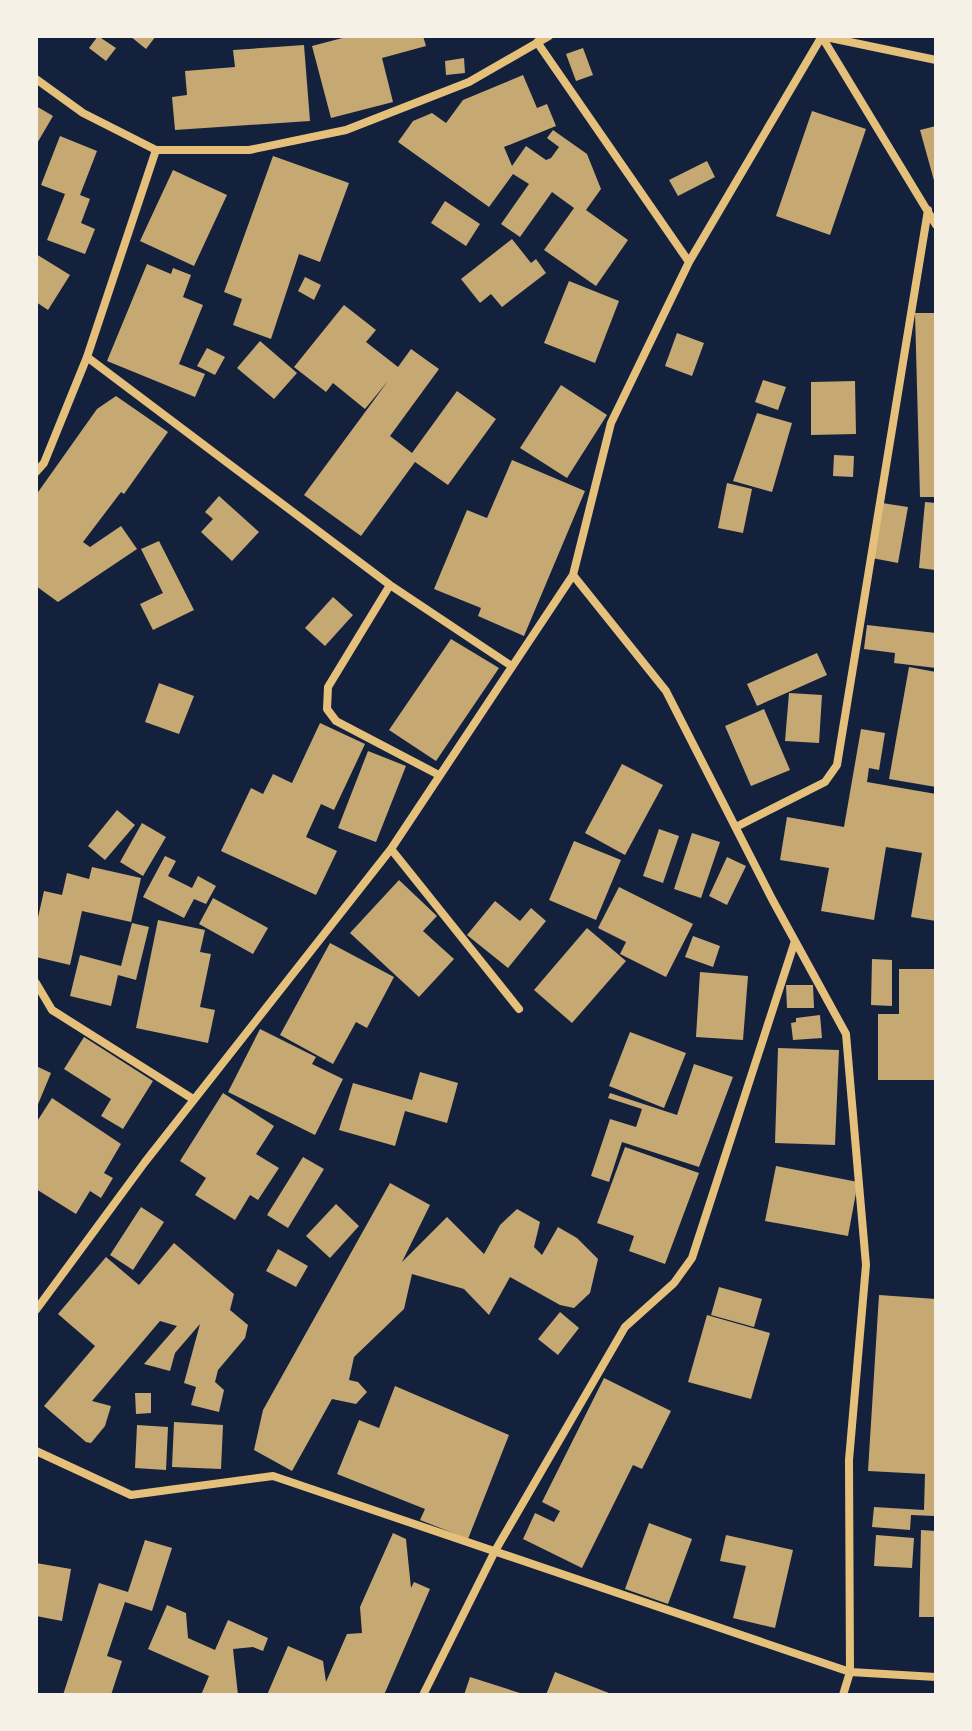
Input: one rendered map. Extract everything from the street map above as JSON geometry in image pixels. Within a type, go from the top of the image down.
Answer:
[{"type":"street","points":[[36,79],[83,113],[156,150],[249,150],[346,130],[469,82],[549,36]]},
{"type":"street","points":[[821,36],[936,60]]},
{"type":"street","points":[[821,36],[936,225]]},
{"type":"street","points":[[36,1310],[193,1099],[391,849],[437,774],[573,575],[611,423],[689,262],[821,36]]},
{"type":"street","points":[[537,42],[689,262]]},
{"type":"street","points":[[36,472],[44,463],[87,357],[156,150]]},
{"type":"street","points":[[736,827],[825,782],[837,765],[928,210]]},
{"type":"street","points":[[87,357],[390,585],[510,665]]},
{"type":"street","points":[[573,575],[666,691],[846,1034],[866,1265],[849,1460],[850,1672],[843,1695]]},
{"type":"street","points":[[390,585],[328,687],[327,709],[336,721],[437,774]]},
{"type":"street","points":[[391,849],[519,1009]]},
{"type":"street","points":[[423,1695],[495,1551],[625,1327],[674,1283],[692,1258],[795,941]]},
{"type":"street","points":[[36,983],[52,1010],[193,1099]]},
{"type":"street","points":[[36,1451],[131,1495],[273,1476],[850,1672],[936,1677]]},
{"type":"building","points":[[98,36],[116,48],[106,61],[89,48]]},
{"type":"building","points":[[130,36],[156,36],[146,49]]},
{"type":"building","points":[[350,36],[423,36],[426,46],[382,58],[393,102],[331,118],[312,46]]},
{"type":"building","points":[[304,45],[310,121],[175,130],[172,97],[187,95],[185,71],[235,67],[233,50]]},
{"type":"building","points":[[583,48],[593,75],[576,81],[566,54]]},
{"type":"building","points":[[464,58],[465,73],[446,75],[445,61]]},
{"type":"building","points":[[523,75],[537,108],[547,104],[556,126],[504,147],[512,166],[526,146],[546,160],[551,158],[559,147],[547,138],[553,130],[587,154],[601,189],[586,210],[628,240],[596,286],[544,250],[574,208],[552,192],[520,237],[501,224],[529,184],[513,174],[489,207],[398,142],[413,121],[432,113],[446,123],[463,100]]},
{"type":"building","points":[[36,106],[53,116],[36,145]]},
{"type":"building","points":[[812,111],[866,129],[830,235],[776,216]]},
{"type":"building","points":[[936,126],[936,184],[935,184],[920,130]]},
{"type":"building","points":[[60,136],[97,151],[80,195],[90,199],[81,223],[95,229],[85,254],[47,240],[65,194],[41,185]]},
{"type":"building","points":[[273,156],[349,183],[320,262],[299,254],[271,339],[233,325],[242,299],[224,292]]},
{"type":"building","points":[[707,161],[715,177],[678,196],[669,180]]},
{"type":"building","points":[[173,170],[227,195],[194,266],[140,241]]},
{"type":"building","points":[[445,201],[480,224],[466,246],[431,223]]},
{"type":"building","points":[[512,239],[531,263],[536,259],[546,273],[502,307],[491,294],[480,303],[461,279]]},
{"type":"building","points":[[36,254],[70,275],[48,310],[36,302]]},
{"type":"building","points":[[147,264],[171,274],[173,268],[191,275],[183,297],[203,305],[179,364],[205,374],[195,397],[107,361]]},
{"type":"building","points":[[305,277],[321,285],[314,300],[298,291]]},
{"type":"building","points":[[569,281],[619,301],[595,363],[544,343]]},
{"type":"building","points":[[344,305],[376,330],[366,342],[398,367],[411,349],[439,369],[390,436],[412,453],[457,391],[496,419],[448,485],[415,462],[361,536],[304,495],[388,381],[365,409],[333,383],[326,392],[294,367]]},
{"type":"building","points":[[915,313],[936,313],[936,497],[920,497]]},
{"type":"building","points":[[677,333],[704,343],[692,376],[665,366]]},
{"type":"building","points":[[260,341],[297,373],[274,399],[237,368]]},
{"type":"building","points":[[207,348],[225,357],[215,375],[197,366]]},
{"type":"building","points":[[763,380],[786,387],[778,410],[755,402]]},
{"type":"building","points":[[855,381],[856,434],[811,435],[811,382]]},
{"type":"building","points":[[561,385],[607,415],[567,478],[520,448]]},
{"type":"building","points":[[116,396],[168,432],[124,494],[121,492],[83,542],[90,547],[121,526],[137,549],[58,602],[36,586],[36,495],[97,409]]},
{"type":"building","points":[[757,413],[792,423],[772,492],[733,481]]},
{"type":"building","points":[[834,455],[854,456],[853,477],[833,476]]},
{"type":"building","points":[[512,460],[585,491],[524,636],[478,616],[481,608],[434,589],[467,510],[487,518]]},
{"type":"building","points":[[727,483],[752,489],[743,533],[718,528]]},
{"type":"building","points":[[219,496],[259,532],[232,561],[201,532],[213,519],[205,512]]},
{"type":"building","points":[[925,502],[936,503],[935,570],[919,568]]},
{"type":"building","points":[[882,503],[908,507],[898,563],[872,558]]},
{"type":"building","points":[[159,541],[194,610],[153,630],[140,604],[163,593],[141,549]]},
{"type":"building","points":[[333,597],[353,615],[325,646],[305,628]]},
{"type":"building","points":[[867,625],[936,633],[936,668],[894,663],[895,653],[864,649]]},
{"type":"building","points":[[451,639],[499,668],[436,761],[389,730]]},
{"type":"building","points":[[817,653],[827,675],[757,706],[747,684]]},
{"type":"building","points":[[909,667],[936,672],[936,787],[889,779]]},
{"type":"building","points":[[159,683],[194,696],[179,734],[145,722]]},
{"type":"building","points":[[789,693],[822,695],[819,743],[785,741]]},
{"type":"building","points":[[764,709],[790,770],[751,786],[725,726]]},
{"type":"building","points":[[320,723],[365,744],[334,810],[321,804],[306,837],[337,851],[316,895],[221,851],[251,788],[263,794],[273,774],[292,783]]},
{"type":"building","points":[[861,729],[885,733],[879,770],[869,768],[867,782],[936,794],[936,921],[911,917],[922,853],[886,847],[874,920],[821,911],[829,868],[780,860],[787,817],[844,827]]},
{"type":"building","points":[[368,751],[406,766],[376,842],[338,828]]},
{"type":"building","points":[[622,764],[663,785],[625,855],[585,833]]},
{"type":"building","points":[[117,810],[135,825],[105,860],[88,846]]},
{"type":"building","points":[[142,823],[166,837],[143,876],[120,862]]},
{"type":"building","points":[[659,829],[679,836],[663,883],[643,876]]},
{"type":"building","points":[[692,833],[720,842],[701,898],[674,889]]},
{"type":"building","points":[[574,841],[621,860],[596,920],[549,900]]},
{"type":"building","points":[[165,856],[176,861],[168,876],[192,888],[198,876],[216,886],[206,904],[194,899],[184,918],[143,897]]},
{"type":"building","points":[[727,857],[746,866],[727,905],[709,896]]},
{"type":"building","points":[[92,867],[141,878],[131,922],[82,911],[70,965],[36,957],[36,926],[44,891],[62,895],[67,873],[89,879]]},
{"type":"building","points":[[399,880],[437,916],[423,931],[454,959],[419,997],[350,933]]},
{"type":"building","points":[[619,887],[693,924],[666,977],[620,954],[626,942],[598,928]]},
{"type":"building","points":[[213,898],[268,928],[253,954],[199,924]]},
{"type":"building","points":[[495,901],[520,921],[531,908],[546,921],[508,968],[467,935]]},
{"type":"building","points":[[158,920],[205,930],[200,952],[211,954],[200,1007],[215,1010],[208,1043],[136,1028]]},
{"type":"building","points":[[132,923],[149,927],[136,980],[118,975],[111,1006],[70,996],[80,955],[121,966]]},
{"type":"building","points":[[587,928],[626,961],[572,1023],[534,990]]},
{"type":"building","points":[[693,936],[720,946],[713,967],[685,957]]},
{"type":"building","points":[[330,943],[394,977],[367,1028],[356,1022],[333,1064],[280,1035]]},
{"type":"building","points":[[872,959],[892,960],[892,1006],[871,1005]]},
{"type":"building","points":[[899,969],[936,969],[936,1080],[878,1080],[878,1014],[899,1014]]},
{"type":"building","points":[[700,972],[748,976],[743,1040],[696,1037]]},
{"type":"building","points":[[786,985],[813,985],[814,1008],[787,1008]]},
{"type":"building","points":[[820,1015],[822,1038],[793,1040],[791,1023],[796,1022],[796,1018]]},
{"type":"building","points":[[260,1029],[316,1057],[312,1064],[343,1079],[315,1135],[228,1092]]},
{"type":"building","points":[[630,1032],[686,1053],[664,1108],[609,1086]]},
{"type":"building","points":[[84,1037],[153,1081],[123,1129],[101,1116],[111,1099],[64,1069]]},
{"type":"building","points":[[778,1048],[839,1050],[835,1145],[775,1143]]},
{"type":"building","points":[[694,1064],[733,1077],[699,1167],[622,1142],[609,1182],[591,1176],[610,1119],[636,1127],[642,1109],[608,1098],[610,1093],[677,1115]]},
{"type":"building","points":[[36,1066],[51,1073],[36,1109]]},
{"type":"building","points":[[420,1072],[458,1083],[447,1123],[405,1111],[395,1146],[339,1130],[353,1083],[412,1100]]},
{"type":"building","points":[[223,1093],[274,1126],[256,1154],[279,1168],[258,1200],[250,1195],[235,1220],[195,1195],[206,1178],[180,1161]]},
{"type":"building","points":[[52,1098],[121,1144],[104,1173],[113,1178],[101,1198],[90,1191],[76,1214],[36,1189],[36,1123]]},
{"type":"building","points":[[625,1147],[699,1173],[665,1264],[629,1251],[634,1236],[597,1223]]},
{"type":"building","points":[[303,1157],[324,1169],[288,1228],[267,1215]]},
{"type":"building","points":[[776,1166],[858,1182],[848,1236],[765,1221]]},
{"type":"building","points":[[390,1183],[430,1205],[402,1262],[447,1217],[484,1254],[500,1225],[517,1209],[540,1222],[534,1247],[542,1255],[558,1227],[577,1238],[598,1259],[590,1293],[574,1308],[560,1305],[510,1277],[489,1315],[464,1289],[412,1274],[404,1309],[354,1357],[349,1380],[358,1382],[367,1392],[356,1404],[332,1399],[292,1471],[254,1450],[263,1410]]},
{"type":"building","points":[[336,1204],[359,1226],[330,1258],[306,1236]]},
{"type":"building","points":[[141,1207],[164,1222],[133,1270],[110,1255]]},
{"type":"building","points":[[174,1243],[234,1294],[230,1310],[248,1325],[245,1338],[218,1370],[215,1382],[224,1390],[219,1412],[191,1405],[196,1387],[184,1383],[200,1324],[175,1353],[170,1371],[144,1364],[177,1326],[160,1321],[92,1401],[111,1406],[105,1426],[91,1443],[86,1442],[44,1406],[95,1346],[58,1314],[106,1257],[139,1285]]},
{"type":"building","points":[[278,1249],[308,1266],[296,1287],[266,1271]]},
{"type":"building","points":[[719,1287],[762,1299],[754,1327],[711,1315]]},
{"type":"building","points":[[879,1295],[936,1299],[935,1516],[911,1515],[910,1530],[872,1527],[874,1507],[924,1510],[925,1474],[868,1471]]},
{"type":"building","points":[[560,1312],[579,1328],[558,1355],[538,1339]]},
{"type":"building","points":[[707,1315],[770,1333],[751,1399],[688,1382]]},
{"type":"building","points":[[604,1378],[671,1411],[642,1469],[633,1465],[582,1568],[523,1539],[535,1513],[554,1522],[560,1511],[542,1502]]},
{"type":"building","points":[[395,1386],[509,1435],[468,1539],[420,1520],[425,1509],[337,1474],[359,1420],[379,1428]]},
{"type":"building","points":[[135,1393],[151,1393],[151,1413],[136,1414]]},
{"type":"building","points":[[174,1422],[223,1425],[221,1469],[172,1467]]},
{"type":"building","points":[[137,1425],[168,1427],[166,1470],[135,1468]]},
{"type":"building","points":[[649,1523],[692,1539],[668,1604],[625,1589]]},
{"type":"building","points":[[921,1530],[936,1531],[936,1617],[919,1617]]},
{"type":"building","points":[[393,1533],[406,1539],[411,1588],[414,1582],[430,1589],[384,1695],[267,1695],[288,1646],[323,1661],[326,1682],[347,1634],[362,1633],[360,1607]]},
{"type":"building","points":[[726,1535],[793,1550],[775,1628],[733,1618],[746,1566],[720,1561]]},
{"type":"building","points":[[876,1535],[914,1538],[912,1568],[874,1566]]},
{"type":"building","points":[[145,1540],[172,1548],[152,1611],[125,1602],[107,1656],[122,1661],[111,1695],[63,1695],[99,1583],[128,1592]]},
{"type":"building","points":[[36,1563],[71,1569],[62,1621],[36,1616]]},
{"type":"building","points":[[167,1605],[186,1613],[188,1638],[215,1650],[228,1620],[268,1638],[263,1651],[253,1647],[233,1649],[238,1695],[201,1695],[209,1676],[148,1649]]},
{"type":"building","points":[[555,1672],[614,1695],[546,1695]]},
{"type":"building","points":[[470,1677],[523,1694],[523,1695],[464,1695]]}]
